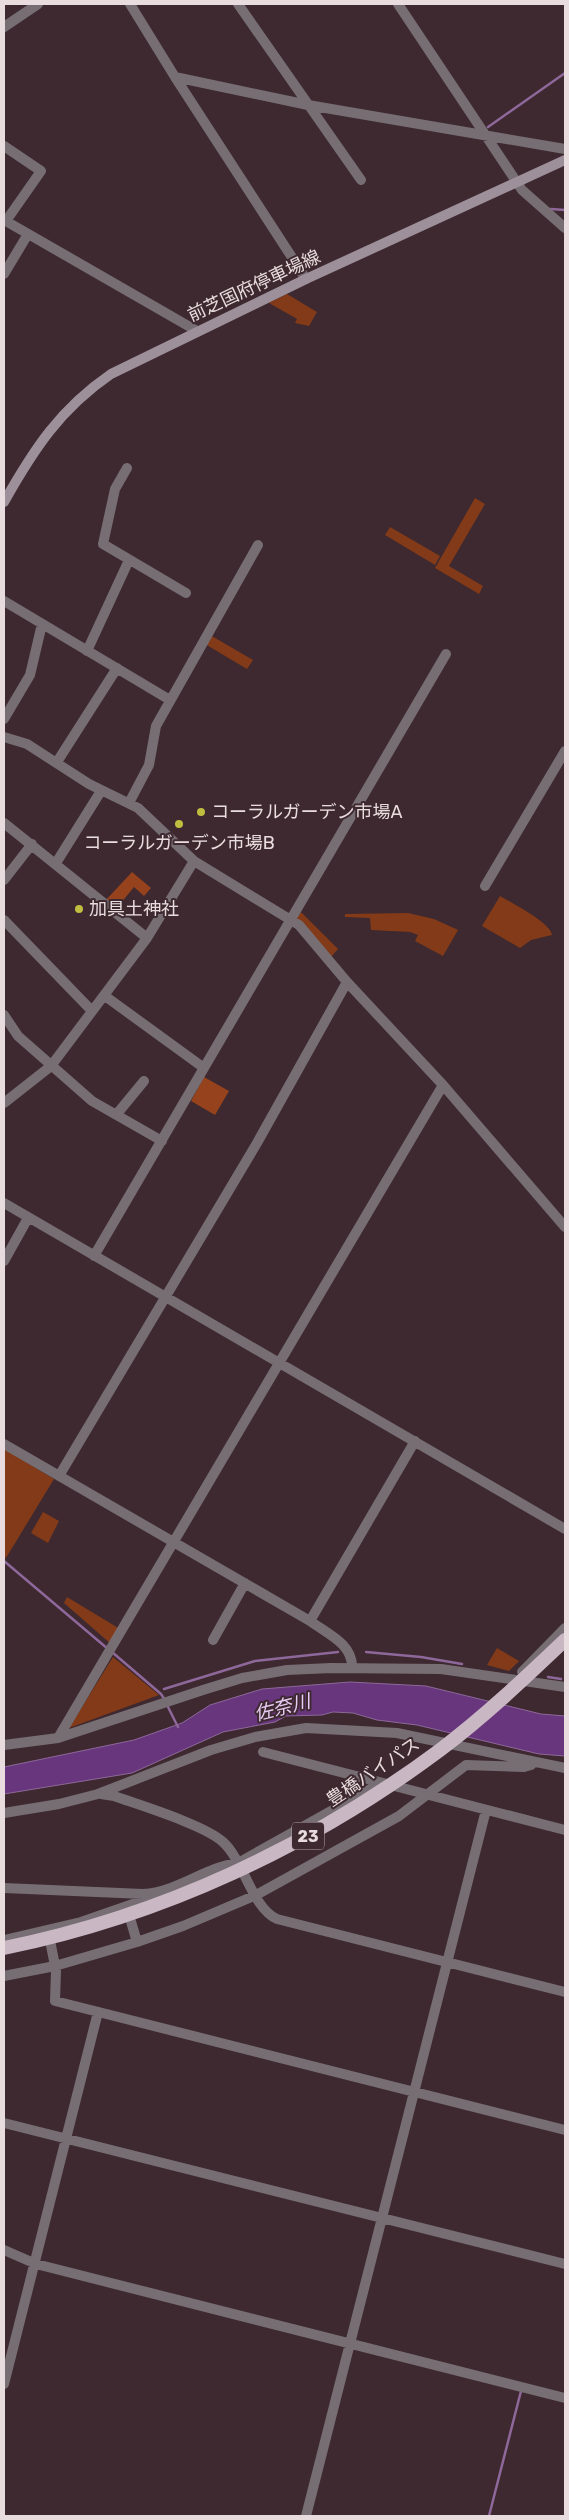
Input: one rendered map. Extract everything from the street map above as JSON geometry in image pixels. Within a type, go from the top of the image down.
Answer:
[{"type":"highway","name":"豊橋バイパス","points":[[4,1948],[40,1940],[134,1913],[188,1893],[305,1838],[356,1808],[442,1749],[517,1686],[565,1640]]},
{"type":"highway","name":"豊橋バイパス","points":[[4,1954],[41,1946],[145,1915],[190,1898],[307,1842],[359,1813],[446,1754],[490,1718],[565,1648]]},
{"type":"main road","name":"前芝国府停車場線","points":[[4,502],[52,424],[82,395],[129,363],[565,160]]},
{"type":"street","points":[[4,27],[38,4]]},
{"type":"street","points":[[130,4],[306,279]]},
{"type":"street","points":[[238,4],[361,180]]},
{"type":"street","points":[[398,4],[522,190],[565,228]]},
{"type":"street","points":[[175,77],[308,104],[565,148]]},
{"type":"street","points":[[4,146],[41,171],[5,220],[197,331]]},
{"type":"street","points":[[4,274],[28,234]]},
{"type":"street","points":[[127,468],[115,489],[102,544],[186,592]]},
{"type":"street","points":[[129,803],[149,765],[156,726],[258,545]]},
{"type":"street","points":[[87,651],[129,560]]},
{"type":"street","points":[[4,603],[170,700]]},
{"type":"street","points":[[4,719],[30,675],[42,624]]},
{"type":"street","points":[[94,1256],[446,654]]},
{"type":"street","points":[[57,762],[117,668]]},
{"type":"street","points":[[4,737],[27,744],[101,791],[138,808],[194,861],[291,919],[443,1086],[565,1227]]},
{"type":"street","points":[[486,886],[565,751]]},
{"type":"street","points":[[56,863],[101,791]]},
{"type":"street","points":[[4,823],[147,938]]},
{"type":"street","points":[[4,880],[32,844]]},
{"type":"street","points":[[4,1103],[51,1066],[147,938],[194,861]]},
{"type":"street","points":[[4,920],[92,1012]]},
{"type":"street","points":[[59,1476],[257,1143],[347,982]]},
{"type":"street","points":[[105,996],[204,1068]]},
{"type":"street","points":[[4,1016],[18,1036],[92,1102],[162,1141]]},
{"type":"street","points":[[116,1115],[144,1081]]},
{"type":"street","points":[[58,1738],[443,1086]]},
{"type":"street","points":[[4,1203],[565,1529]]},
{"type":"street","points":[[4,1261],[28,1218]]},
{"type":"street","points":[[310,1621],[415,1441]]},
{"type":"street","points":[[4,1444],[310,1621],[345,1646],[352,1659],[352,1668]]},
{"type":"street","points":[[212,1640],[246,1583]]},
{"type":"street","points":[[514,1680],[565,1628]]},
{"type":"street","points":[[4,1746],[58,1738],[242,1678],[287,1670],[352,1668],[440,1669],[564,1686]]},
{"type":"street","points":[[4,1813],[59,1804],[98,1794],[211,1750],[255,1737],[306,1728],[397,1734],[565,1768]]},
{"type":"street","points":[[263,1752],[565,1830]]},
{"type":"street","points":[[4,1976],[55,1966],[137,1942],[184,1926],[256,1895],[371,1833],[428,1795],[466,1765],[524,1768],[535,1763]]},
{"type":"street","points":[[4,1940],[48,1930],[127,1907],[225,1864],[238,1862],[381,1783]]},
{"type":"street","points":[[98,1794],[114,1796],[206,1831],[221,1840],[238,1862],[269,1914],[277,1919],[565,1992]]},
{"type":"street","points":[[306,2516],[486,1810]]},
{"type":"street","points":[[4,1888],[144,1894],[178,1886]]},
{"type":"street","points":[[127,1907],[137,1942]]},
{"type":"street","points":[[48,1930],[55,1966],[55,2001],[565,2130]]},
{"type":"street","points":[[4,2384],[36,2264],[65,2138],[98,2012]]},
{"type":"street","points":[[4,2123],[565,2264]]},
{"type":"street","points":[[4,2250],[36,2264],[565,2398]]},
{"type":"shaded area","points":[[287,294],[317,312],[309,326],[295,323],[297,319],[269,303]]},
{"type":"shaded area","points":[[475,498],[485,504],[449,566],[483,586],[479,594],[435,568]]},
{"type":"shaded area","points":[[390,527],[440,556],[435,565],[385,535]]},
{"type":"shaded area","points":[[210,635],[253,660],[247,669],[205,644]]},
{"type":"shaded area","points":[[132,872],[151,888],[144,896],[134,887],[116,909],[106,900]]},
{"type":"shaded area","points":[[500,896],[538,919],[550,930],[552,935],[531,940],[520,948],[482,926]]},
{"type":"shaded area","points":[[297,912],[302,913],[338,949],[331,957],[294,917]]},
{"type":"shaded area","points":[[408,913],[434,919],[458,930],[443,956],[415,941],[418,935],[410,932],[371,930],[370,918],[345,917],[345,914]]},
{"type":"shaded area","points":[[204,1077],[229,1091],[215,1115],[191,1101]]},
{"type":"shaded area","points":[[4,1449],[54,1479],[6,1558],[4,1556]]},
{"type":"shaded area","points":[[43,1512],[59,1521],[48,1543],[31,1533]]},
{"type":"shaded area","points":[[67,1597],[120,1629],[111,1644],[64,1603]]},
{"type":"shaded area","points":[[497,1648],[519,1661],[509,1671],[487,1665]]},
{"type":"shaded area","points":[[113,1657],[159,1695],[69,1728]]},
{"type":"water","name":"佐奈川","points":[[350,1682],[426,1686],[541,1714],[565,1716],[565,1756],[539,1754],[417,1725],[377,1720],[353,1713],[333,1712],[322,1715],[286,1716],[275,1722],[223,1732],[132,1773],[4,1794],[4,1767],[134,1740],[182,1723],[210,1705],[262,1689]]},
{"type":"waterway","points":[[488,127],[565,73]]},
{"type":"waterway","points":[[551,209],[565,210]]},
{"type":"waterway","points":[[4,1561],[108,1649]]},
{"type":"waterway","points":[[112,1652],[161,1694],[165,1700]]},
{"type":"waterway","points":[[164,1689],[255,1661],[338,1652]]},
{"type":"waterway","points":[[366,1652],[421,1657],[462,1664]]},
{"type":"waterway","points":[[548,1677],[561,1679]]},
{"type":"waterway","points":[[167,1705],[178,1727]]},
{"type":"waterway","points":[[489,2516],[521,2391]]},
{"type":"place","name":"コーラルガーデン市場A","points":[[201,812]]},
{"type":"place","name":"コーラルガーデン市場B","points":[[179,824]]},
{"type":"place","name":"加具土神社","points":[[79,909]]}]
